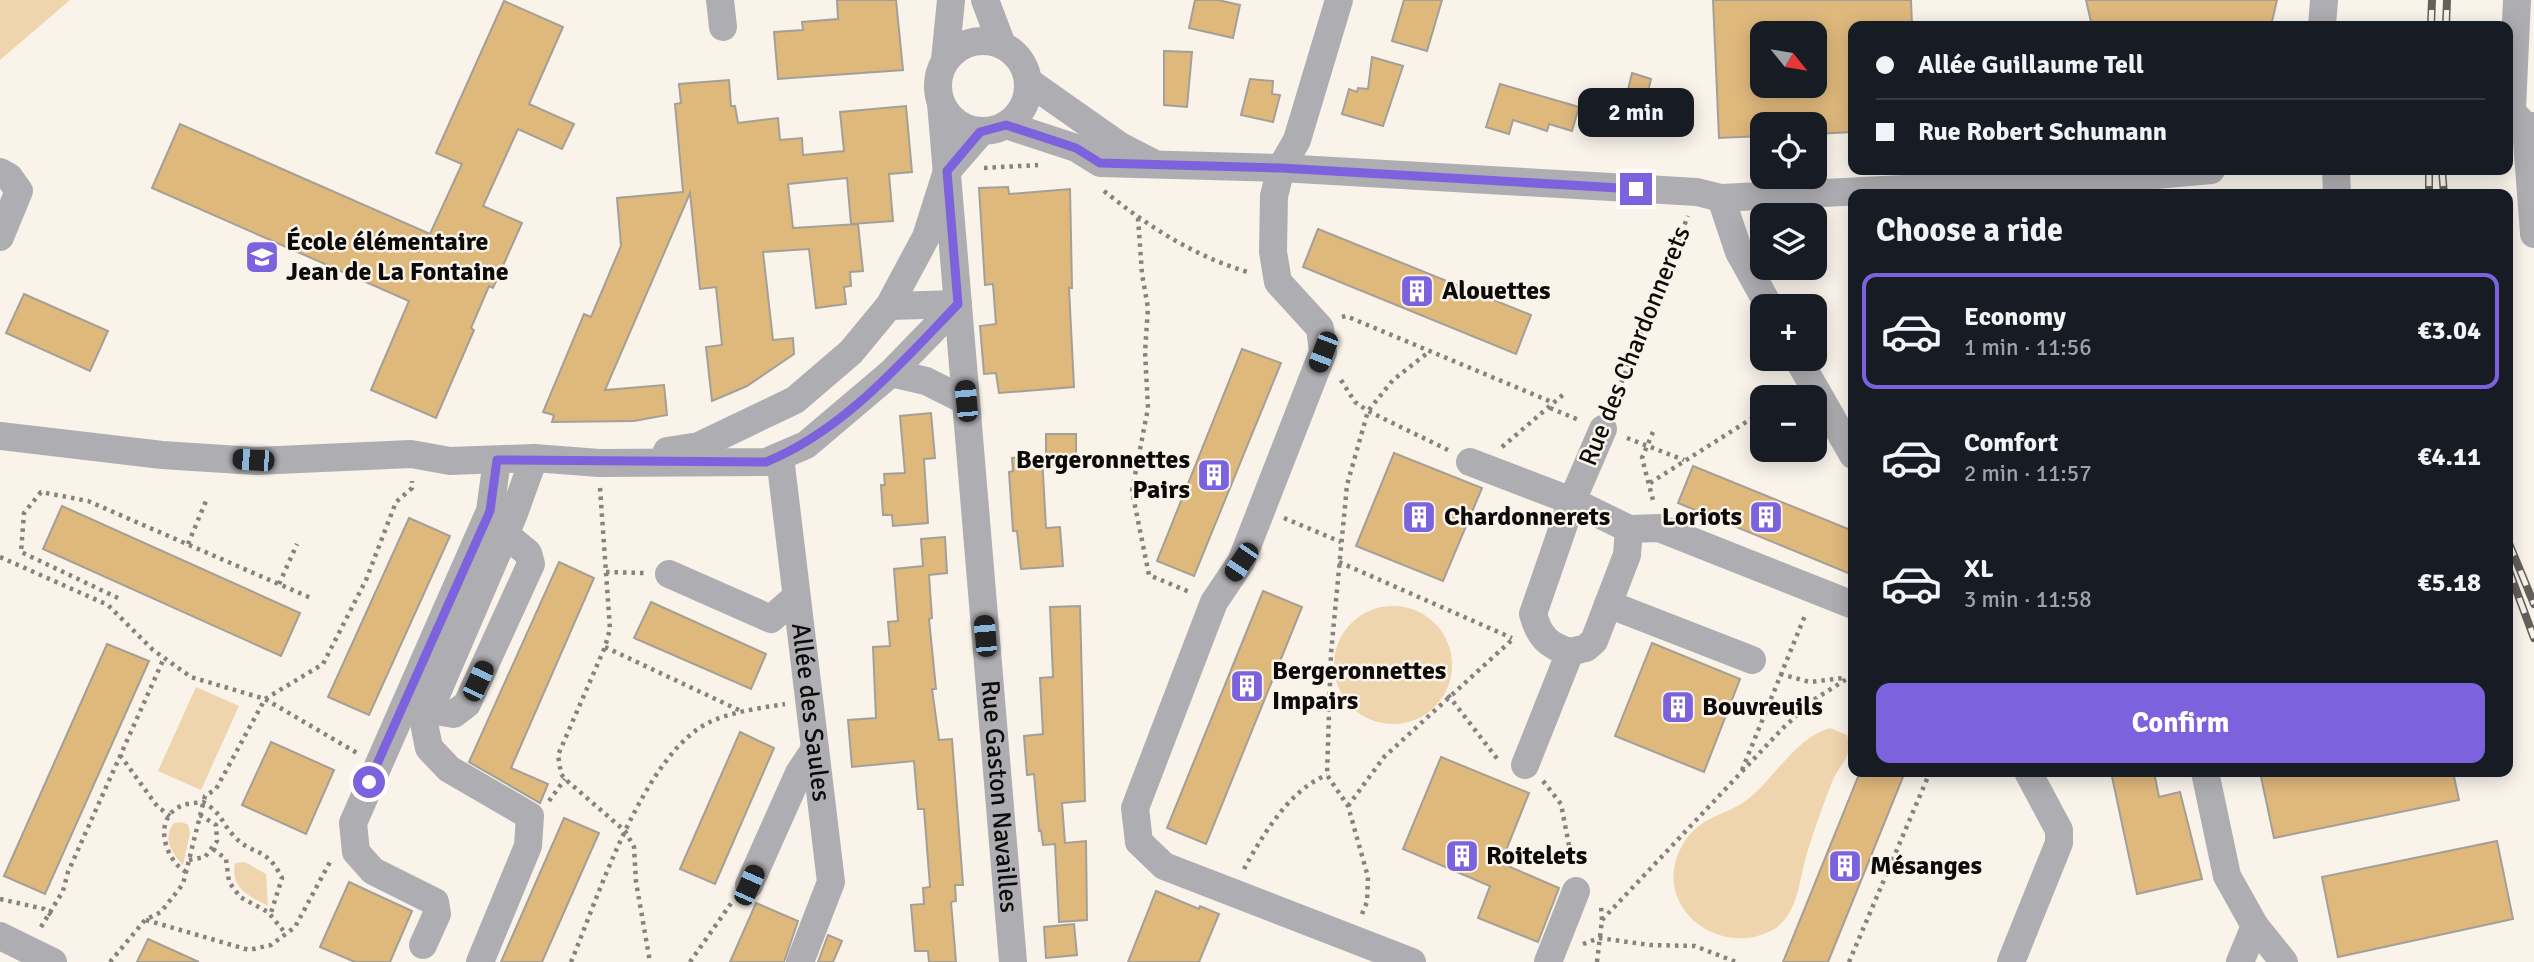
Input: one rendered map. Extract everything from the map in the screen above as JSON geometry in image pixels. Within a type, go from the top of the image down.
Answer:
[{"type":"street","points":[[951,0],[945,60],[938,81],[941,103],[955,122],[1076,148],[1100,163],[1127,165],[1151,162],[1281,168],[1709,195],[1848,192]]},
{"type":"street","points":[[985,0],[1002,45]]},
{"type":"street","points":[[1339,0],[1297,140],[1281,168],[1274,196],[1273,252],[1278,282],[1322,340],[1241,562],[1214,602],[1135,808],[1139,842],[1164,866],[1412,962]]},
{"type":"street","points":[[2323,21],[2325,0]]},
{"type":"street","points":[[2513,86],[2517,0]]},
{"type":"street","points":[[599,463],[699,446],[795,400],[851,352],[889,306],[926,237],[947,171],[993,129],[1020,114],[1027,100],[1029,82],[1017,55],[1002,45],[989,40],[972,41],[957,48],[945,60]]},
{"type":"street","points":[[1029,82],[1120,146],[1151,162]]},
{"type":"street","name":"Rue Gaston Navailles","points":[[941,103],[1013,962]]},
{"type":"street","points":[[2513,111],[2530,126],[2534,234]]},
{"type":"street","points":[[0,172],[9,177],[19,191],[0,237]]},
{"type":"street","points":[[1988,189],[2081,187],[2173,175]]},
{"type":"street","points":[[1709,195],[1762,294]]},
{"type":"street","points":[[889,306],[958,304]]},
{"type":"street","points":[[0,436],[162,455],[256,461],[411,454],[450,461],[534,458],[599,463],[766,462],[806,445],[891,373],[958,304]]},
{"type":"street","points":[[1805,371],[1848,447]]},
{"type":"street","points":[[891,373],[926,381],[966,401]]},
{"type":"street","name":"Rue des Chardonnerets","points":[[1525,633],[1573,501],[1603,429]]},
{"type":"street","points":[[0,452],[161,469],[412,470],[450,461]]},
{"type":"street","name":"Allée des Saules","points":[[780,457],[831,882],[800,962]]},
{"type":"street","points":[[480,962],[527,846],[530,816],[449,769],[429,748],[424,723],[505,534],[534,458]]},
{"type":"street","points":[[423,945],[437,914],[435,902],[373,871],[356,852],[353,823],[377,762],[490,511],[497,460]]},
{"type":"street","name":"Rue des Chardonnerets","points":[[1470,462],[1573,501]]},
{"type":"street","points":[[1573,501],[1629,529],[1659,528],[1848,603]]},
{"type":"street","points":[[1525,633],[1570,652],[1586,648],[1594,641],[1627,555],[1629,529]]},
{"type":"street","points":[[669,574],[771,619],[796,597]]},
{"type":"street","points":[[1608,604],[1752,660]]},
{"type":"street","points":[[1525,765],[1570,652]]},
{"type":"street","points":[[749,885],[799,774],[815,749]]},
{"type":"street","points":[[2011,962],[2059,843],[2059,831],[2031,777]]},
{"type":"street","points":[[2206,777],[2227,876],[2255,926],[2284,962]]},
{"type":"street","points":[[1548,962],[1576,891]]},
{"type":"street","points":[[2240,962],[2255,926]]},
{"type":"street","points":[[0,936],[53,962]]},
{"type":"path","points":[[947,171],[1052,164]]},
{"type":"path","points":[[1100,188],[1138,218],[1197,253],[1278,282]]},
{"type":"path","name":"Rue des Chardonnerets","points":[[1603,429],[1709,195]]},
{"type":"path","points":[[1138,218],[1142,274],[1148,308],[1145,352],[1148,408],[1132,491],[1144,566],[1149,575],[1214,602]]},
{"type":"path","points":[[1554,403],[1346,316],[1322,340],[1355,402],[1367,411],[1430,439],[1470,462],[1489,457],[1554,403],[1564,393]]},
{"type":"path","points":[[1353,938],[1367,902],[1368,877],[1349,806],[1327,775],[1331,653],[1347,485],[1367,411],[1393,380],[1430,351]]},
{"type":"path","points":[[1650,483],[1750,420]]},
{"type":"path","points":[[1654,432],[1642,458],[1659,528]]},
{"type":"path","points":[[599,463],[610,629],[606,647],[558,755],[561,774],[565,779],[625,831],[634,847],[636,882],[650,962]]},
{"type":"path","points":[[110,962],[145,920],[161,912],[184,884],[205,796],[216,789],[265,699],[323,664],[366,580],[397,502],[412,488],[412,470]]},
{"type":"path","points":[[118,598],[21,552],[24,513],[31,500],[41,492],[88,501],[311,598]]},
{"type":"path","points":[[188,544],[206,501]]},
{"type":"path","points":[[1262,509],[1341,542]]},
{"type":"path","points":[[279,584],[297,544]]},
{"type":"path","points":[[0,557],[108,605],[164,658],[191,677],[265,699],[334,742],[377,762]]},
{"type":"path","points":[[1339,562],[1525,633],[1384,757],[1349,806]]},
{"type":"path","points":[[606,572],[669,574]]},
{"type":"path","points":[[1741,773],[1815,589]]},
{"type":"path","points":[[606,647],[743,712]]},
{"type":"path","points":[[25,949],[51,915],[164,658]]},
{"type":"path","points":[[1752,660],[1781,674],[1810,682],[1848,676]]},
{"type":"path","points":[[1602,920],[1807,706],[1848,678]]},
{"type":"path","points":[[571,962],[625,831],[649,785],[675,750],[710,721],[809,700]]},
{"type":"path","points":[[120,755],[157,806],[170,816]]},
{"type":"path","points":[[1235,892],[1254,851],[1275,821],[1310,781],[1327,775]]},
{"type":"path","points":[[1849,962],[1928,777]]},
{"type":"path","points":[[186,872],[178,868],[164,845],[166,824],[181,806],[204,802],[217,810],[231,833],[274,863],[282,878],[270,916]]},
{"type":"path","points":[[189,860],[205,857],[217,841],[216,825],[200,815]]},
{"type":"path","points":[[145,920],[249,950],[271,945],[295,927],[353,823]]},
{"type":"path","points":[[213,849],[226,859],[229,882],[240,897],[270,916],[286,934]]},
{"type":"path","points":[[691,962],[738,892],[749,885]]},
{"type":"path","points":[[0,899],[44,909],[51,915]]},
{"type":"path","points":[[1576,946],[1599,938],[1695,946],[1736,962]]},
{"type":"shaded area","points":[[0,0],[70,0],[0,60]]},
{"type":"shaded area","points":[[1393,606],[1416,611],[1435,623],[1447,642],[1452,665],[1447,688],[1435,707],[1416,719],[1393,724],[1370,719],[1351,707],[1339,688],[1334,665],[1339,642],[1351,623],[1370,611]]},
{"type":"shaded area","points":[[196,687],[239,706],[201,790],[158,771]]},
{"type":"shaded area","points":[[1830,728],[1847,735],[1848,754],[1825,800],[1797,896],[1789,913],[1776,928],[1755,937],[1733,938],[1713,933],[1695,922],[1682,907],[1675,888],[1674,867],[1683,844],[1699,826],[1746,801],[1789,756],[1819,732]]},
{"type":"shaded area","points":[[182,822],[188,825],[190,833],[183,865],[169,845],[168,839],[174,823]]},
{"type":"shaded area","points":[[245,862],[266,874],[268,906],[248,895],[238,885],[234,872],[235,863]]},
{"type":"building","points":[[837,0],[896,0],[903,70],[778,79],[774,32],[803,30],[802,22],[838,19]]},
{"type":"building","points":[[1195,0],[1218,0],[1240,5],[1233,38],[1189,28]]},
{"type":"building","points":[[1404,0],[1442,0],[1427,51],[1392,41]]},
{"type":"building","points":[[1713,0],[1911,0],[1912,21],[1848,21],[1848,132],[1827,133],[1827,112],[1750,112],[1750,137],[1719,138]]},
{"type":"building","points":[[2086,0],[2277,0],[2272,21],[2091,21]]},
{"type":"building","points":[[504,1],[563,27],[529,104],[574,124],[562,149],[518,129],[483,206],[522,223],[493,288],[489,286],[471,328],[474,330],[436,418],[371,390],[409,301],[152,188],[180,124],[430,234],[462,164],[436,153]]},
{"type":"building","points":[[1164,51],[1192,52],[1187,107],[1164,105]]},
{"type":"building","points":[[1372,57],[1403,66],[1383,126],[1342,114],[1349,89],[1357,92],[1358,88],[1368,89]]},
{"type":"building","points":[[1632,73],[1651,79],[1640,125],[1621,119]]},
{"type":"building","points":[[1250,79],[1273,81],[1272,94],[1280,95],[1273,122],[1241,115]]},
{"type":"building","points":[[729,80],[731,106],[735,106],[738,123],[778,118],[780,140],[802,138],[803,155],[844,151],[840,112],[906,106],[912,172],[889,174],[893,221],[851,224],[847,178],[788,184],[793,228],[858,224],[863,271],[850,272],[851,286],[844,287],[846,304],[816,308],[809,249],[763,252],[773,340],[793,338],[794,354],[747,386],[712,401],[706,347],[722,345],[716,287],[700,289],[690,193],[605,390],[664,385],[667,415],[634,421],[552,422],[554,415],[543,412],[584,314],[591,317],[621,246],[617,198],[683,192],[675,104],[681,103],[679,84]]},
{"type":"building","points":[[1500,84],[1579,107],[1572,131],[1549,124],[1547,131],[1513,120],[1509,134],[1486,127]]},
{"type":"building","points":[[1008,187],[1009,194],[1070,189],[1072,288],[1069,288],[1074,387],[999,393],[996,373],[984,374],[980,326],[996,324],[993,284],[985,285],[979,188]]},
{"type":"building","name":"Alouettes","points":[[1318,229],[1531,315],[1516,354],[1303,267]]},
{"type":"building","points":[[24,294],[108,331],[90,371],[6,333]]},
{"type":"building","name":"Bergeronnettes Pairs","points":[[1242,349],[1281,363],[1194,576],[1157,561]]},
{"type":"building","points":[[931,413],[935,458],[924,459],[928,523],[893,526],[892,515],[883,515],[881,485],[885,485],[884,474],[905,473],[900,416]]},
{"type":"building","points":[[1046,434],[1076,434],[1076,463],[1046,466]]},
{"type":"building","name":"Chardonnerets","points":[[1394,453],[1482,488],[1443,581],[1356,546]]},
{"type":"building","points":[[1042,456],[1046,528],[1060,527],[1063,566],[1021,569],[1017,531],[1013,531],[1009,472],[1013,471],[1012,458]]},
{"type":"building","name":"Loriots","points":[[1693,466],[1848,529],[1848,573],[1678,503]]},
{"type":"building","points":[[62,506],[300,613],[281,656],[43,549]]},
{"type":"building","points":[[409,518],[450,536],[369,715],[328,697]]},
{"type":"building","points":[[945,537],[947,573],[929,575],[932,618],[929,619],[936,689],[932,689],[939,740],[952,739],[963,885],[955,885],[956,901],[951,902],[956,962],[929,962],[928,951],[915,951],[911,905],[924,904],[923,888],[930,887],[924,809],[918,809],[914,761],[852,767],[848,720],[876,718],[873,647],[890,646],[888,622],[898,621],[894,569],[923,566],[921,539]]},
{"type":"building","points":[[559,562],[594,578],[511,768],[548,784],[540,803],[469,762]]},
{"type":"building","name":"Bergeronnettes Impairs","points":[[1263,591],[1302,607],[1206,844],[1167,828]]},
{"type":"building","points":[[651,602],[766,654],[751,689],[634,638]]},
{"type":"building","points":[[1080,606],[1085,801],[1062,803],[1065,843],[1086,841],[1087,920],[1059,922],[1055,844],[1043,845],[1041,830],[1039,831],[1034,774],[1027,775],[1024,736],[1043,734],[1040,678],[1053,677],[1050,607]]},
{"type":"building","name":"Bouvreuils","points":[[1652,643],[1740,679],[1704,772],[1615,736]]},
{"type":"building","points":[[107,644],[149,661],[45,894],[4,876]]},
{"type":"building","points":[[740,732],[774,748],[715,884],[680,869]]},
{"type":"building","points":[[271,742],[334,770],[306,834],[242,805]]},
{"type":"building","name":"Roitelets","points":[[1441,757],[1529,793],[1501,863],[1559,888],[1538,942],[1478,918],[1490,886],[1403,849]]},
{"type":"building","name":"Mésanges","points":[[1858,777],[1903,777],[1828,962],[1783,962]]},
{"type":"building","points":[[2112,777],[2155,777],[2159,797],[2180,792],[2202,879],[2137,894]]},
{"type":"building","points":[[2261,777],[2454,777],[2459,800],[2274,838]]},
{"type":"building","points":[[564,818],[599,833],[542,962],[501,962]]},
{"type":"building","points":[[2497,841],[2513,919],[2338,957],[2322,877]]},
{"type":"building","points":[[349,882],[412,911],[390,962],[355,962],[320,947]]},
{"type":"building","points":[[1156,891],[1199,909],[1200,906],[1219,914],[1199,962],[1128,962]]},
{"type":"building","points":[[756,903],[798,921],[784,962],[730,962]]},
{"type":"building","points":[[1074,924],[1077,955],[1046,958],[1044,927]]},
{"type":"building","points":[[828,935],[842,941],[833,962],[818,962]]},
{"type":"building","points":[[148,939],[199,962],[137,962]]},
{"type":"railway","points":[[2431,21],[2432,0]]},
{"type":"railway","points":[[2446,21],[2447,0]]},
{"type":"railway","points":[[2429,175],[2429,189]]},
{"type":"railway","points":[[2442,175],[2444,189]]},
{"type":"railway","points":[[2513,553],[2534,604]]},
{"type":"railway","points":[[2513,581],[2534,638]]},
{"type":"place","name":"École élémentaire Jean de La Fontaine","points":[[262,257]]},
{"type":"place","name":"Alouettes","points":[[1417,291]]},
{"type":"place","name":"Bergeronnettes Pairs","points":[[1214,475]]},
{"type":"place","name":"Chardonnerets","points":[[1419,517]]},
{"type":"place","name":"Loriots","points":[[1766,517]]},
{"type":"place","name":"Bergeronnettes Impairs","points":[[1247,686]]},
{"type":"place","name":"Bouvreuils","points":[[1678,707]]},
{"type":"place","name":"Roitelets","points":[[1462,856]]},
{"type":"place","name":"Mésanges","points":[[1845,866]]},
{"type":"route","points":[[369,782],[490,511],[497,460],[534,458],[599,463],[766,462],[806,445],[891,373],[958,304],[947,171],[980,132],[989,132],[1006,125],[1076,148],[1100,163],[1127,165],[1151,162],[1636,189]]}]
